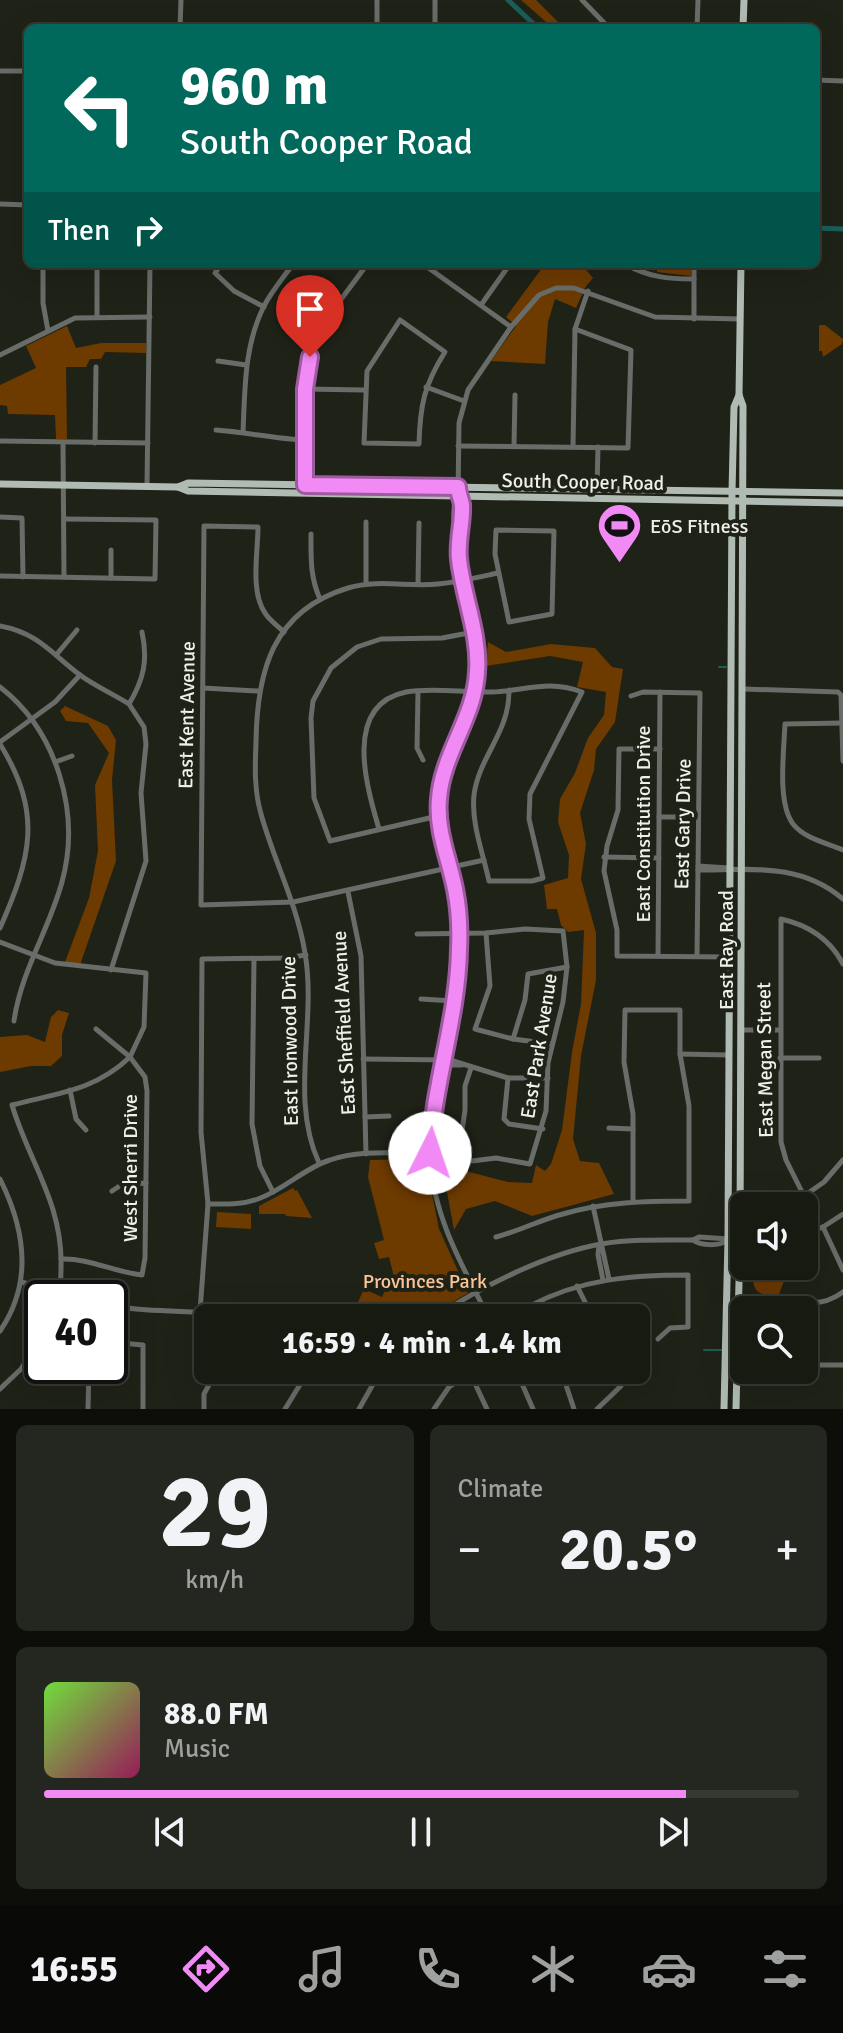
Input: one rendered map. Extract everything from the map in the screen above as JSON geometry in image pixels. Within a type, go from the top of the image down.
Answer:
[{"type":"main road","points":[[743,24],[744,0]]},
{"type":"main road","points":[[739,395],[741,268]]},
{"type":"main road","name":"East Ray Road","points":[[724,1409],[728,1240],[732,492],[734,407],[739,395]]},
{"type":"main road","name":"East Ray Road","points":[[739,395],[743,406],[744,636],[742,1192]]},
{"type":"main road","name":"South Cooper Road","points":[[0,484],[178,487],[188,491],[305,488],[597,494],[843,503]]},
{"type":"main road","name":"South Cooper Road","points":[[597,494],[843,493]]},
{"type":"main road","points":[[731,635],[744,636]]},
{"type":"main road","name":"East Ray Road","points":[[736,1409],[738,1384]]},
{"type":"street","points":[[180,24],[181,0]]},
{"type":"street","points":[[377,0],[377,24]]},
{"type":"street","points":[[435,0],[435,24]]},
{"type":"street","points":[[582,0],[605,24]]},
{"type":"street","points":[[697,24],[698,0]]},
{"type":"street","points":[[0,71],[24,71]]},
{"type":"street","points":[[820,80],[843,81]]},
{"type":"street","points":[[0,204],[24,205]]},
{"type":"street","points":[[43,268],[43,303],[48,331]]},
{"type":"street","points":[[97,268],[97,316]]},
{"type":"street","points":[[147,486],[150,268]]},
{"type":"street","points":[[218,268],[215,273],[234,291],[264,307]]},
{"type":"street","points":[[243,432],[246,365],[264,307],[290,268]]},
{"type":"street","points":[[305,488],[305,389],[314,343],[364,268]]},
{"type":"street","points":[[428,268],[511,327]]},
{"type":"street","points":[[433,272],[436,268]]},
{"type":"street","points":[[481,305],[507,268]]},
{"type":"street","points":[[632,268],[662,279],[694,279]]},
{"type":"street","points":[[694,268],[694,319]]},
{"type":"street","points":[[482,1304],[447,1232],[436,1193],[430,1153],[433,1114],[459,969],[460,934],[459,913],[438,816],[440,788],[447,759],[474,692],[478,656],[458,536],[462,500],[458,491],[458,446],[464,401],[474,379],[511,327],[534,298],[546,292],[565,287],[588,291],[655,317],[740,319]]},
{"type":"street","points":[[573,447],[575,329],[588,291]]},
{"type":"street","points":[[0,355],[75,318],[150,317]]},
{"type":"street","points":[[400,320],[445,352],[426,387],[420,413],[419,444],[364,443],[365,390],[367,371],[400,320]]},
{"type":"street","points":[[458,446],[628,448],[631,350],[575,329]]},
{"type":"street","points":[[218,361],[246,365]]},
{"type":"street","points":[[95,443],[96,367]]},
{"type":"street","points":[[426,387],[464,401]]},
{"type":"street","points":[[305,389],[365,390]]},
{"type":"street","points":[[514,445],[515,395]]},
{"type":"street","points":[[216,430],[273,439],[305,440]]},
{"type":"street","points":[[0,441],[148,443]]},
{"type":"street","points":[[63,443],[64,577]]},
{"type":"street","points":[[597,494],[598,447]]},
{"type":"street","points":[[0,517],[22,518],[23,577]]},
{"type":"street","points":[[0,576],[155,579],[156,520],[64,519]]},
{"type":"street","points":[[366,522],[366,583]]},
{"type":"street","points":[[418,584],[419,523]]},
{"type":"street","name":"East Kent Avenue","points":[[284,632],[265,614],[260,601],[257,587],[258,527],[204,526],[201,905],[293,902]]},
{"type":"street","points":[[496,530],[554,531],[552,614],[509,622],[498,573],[496,530]]},
{"type":"street","points":[[311,534],[311,569],[320,600]]},
{"type":"street","points":[[111,550],[111,578]]},
{"type":"street","name":"East Ironwood Drive","points":[[319,1163],[311,1146],[306,1110],[306,955],[293,902],[257,795],[258,691],[266,661],[284,632],[307,608],[320,600],[366,583],[436,584],[498,573]]},
{"type":"street","points":[[0,626],[19,629],[57,654],[80,675],[129,704],[144,727],[146,744],[141,793],[146,861],[111,970]]},
{"type":"street","points":[[57,654],[77,630]]},
{"type":"street","points":[[129,704],[144,673],[142,632]]},
{"type":"street","points":[[438,816],[330,841],[313,790],[313,701],[331,668],[357,647],[381,639],[442,638],[474,632]]},
{"type":"street","points":[[0,928],[21,879],[29,835],[16,773],[0,743],[55,702],[80,675]]},
{"type":"street","points":[[379,829],[365,784],[366,728],[371,716],[390,699],[404,692],[474,692],[554,684],[582,692],[530,794],[529,819],[543,878],[489,881],[476,830],[474,794],[508,717],[509,690]]},
{"type":"street","points":[[0,687],[30,720],[55,762],[63,786],[69,842],[62,883],[22,979],[14,1021]]},
{"type":"street","points":[[203,688],[258,691]]},
{"type":"street","points":[[744,689],[838,692],[841,695],[843,761]]},
{"type":"street","points":[[418,692],[417,748],[423,760]]},
{"type":"street","points":[[631,696],[660,692]]},
{"type":"street","name":"East Gary Drive","points":[[660,692],[700,693],[697,956]]},
{"type":"street","name":"East Constitution Drive","points":[[658,956],[660,692]]},
{"type":"street","points":[[842,723],[785,724],[784,790],[793,823],[806,834],[843,850]]},
{"type":"street","points":[[660,749],[619,749],[618,810],[604,857],[604,871],[617,930],[617,956],[729,957]]},
{"type":"street","points":[[55,762],[72,756]]},
{"type":"street","points":[[659,817],[699,817]]},
{"type":"street","points":[[604,857],[659,858]]},
{"type":"street","points":[[293,902],[484,860]]},
{"type":"street","points":[[698,868],[772,869],[802,875],[843,899]]},
{"type":"street","name":"East Sheffield Avenue","points":[[348,892],[361,956],[366,1154]]},
{"type":"street","name":"East Megan Street","points":[[843,964],[827,941],[781,919],[781,1142],[786,1160],[804,1196],[824,1182],[843,1160]]},
{"type":"street","name":"East Park Avenue","points":[[471,1068],[465,1086],[459,1152],[472,1161],[496,1158],[530,1164],[543,1129],[552,1044],[563,1002],[567,967],[563,931],[525,929],[486,933]]},
{"type":"street","points":[[417,934],[486,933],[490,986],[475,1029],[513,1039],[552,1044]]},
{"type":"street","points":[[0,942],[55,963],[146,973],[144,1027],[130,1057],[112,1074],[70,1090],[12,1105],[57,1217],[61,1280]]},
{"type":"street","points":[[201,1304],[208,1204],[200,1119],[202,959],[306,955]]},
{"type":"street","points":[[254,959],[252,1124],[260,1166],[273,1192]]},
{"type":"street","points":[[513,1039],[525,1000],[528,974],[567,967]]},
{"type":"street","points":[[421,999],[454,1001]]},
{"type":"street","points":[[496,1237],[563,1213],[593,1206],[633,1201],[689,1201],[689,1106],[680,1054],[680,1010],[625,1010],[624,1062],[633,1129],[633,1201]]},
{"type":"street","points":[[96,1029],[130,1057]]},
{"type":"street","points":[[741,1030],[780,1030]]},
{"type":"street","points":[[680,1054],[729,1055]]},
{"type":"street","name":"West Sherri Drive","points":[[61,1259],[85,1260],[122,1273],[142,1275],[145,1258],[145,1077],[130,1057]]},
{"type":"street","points":[[780,1058],[819,1058]]},
{"type":"street","points":[[363,1059],[459,1061],[462,1065],[508,1078],[548,1078]]},
{"type":"street","points":[[508,1078],[504,1119],[509,1124],[543,1129]]},
{"type":"street","points":[[70,1090],[76,1119],[86,1130]]},
{"type":"street","points":[[365,1117],[389,1116]]},
{"type":"street","points":[[609,1128],[633,1129]]},
{"type":"street","points":[[208,1204],[238,1204],[257,1200],[319,1163],[334,1158],[430,1153]]},
{"type":"street","points":[[0,1179],[9,1197],[22,1241],[21,1282],[14,1305],[0,1331]]},
{"type":"street","points":[[112,1191],[121,1185],[146,1183]]},
{"type":"street","points":[[593,1206],[604,1252],[606,1280]]},
{"type":"street","points":[[818,1229],[843,1214]]},
{"type":"street","points":[[823,1227],[843,1270]]},
{"type":"street","points":[[459,1304],[548,1259],[600,1244],[637,1240],[693,1240],[698,1244],[720,1244],[728,1240]]},
{"type":"street","points":[[535,1304],[577,1286],[606,1280],[640,1275],[688,1275],[688,1327],[670,1328],[658,1339]]},
{"type":"street","points":[[577,1286],[586,1304]]},
{"type":"street","points":[[818,1302],[834,1299],[843,1292]]},
{"type":"street","points":[[128,1308],[194,1311]]},
{"type":"street","points":[[128,1344],[143,1345],[143,1409]]},
{"type":"street","points":[[0,1389],[24,1364]]},
{"type":"street","points":[[724,1364],[730,1364]]},
{"type":"street","points":[[818,1365],[843,1365]]},
{"type":"street","points":[[88,1409],[89,1384]]},
{"type":"street","points":[[204,1409],[204,1394],[209,1384]]},
{"type":"street","points":[[285,1409],[300,1384]]},
{"type":"street","points":[[359,1409],[372,1384]]},
{"type":"street","points":[[434,1409],[454,1384]]},
{"type":"street","points":[[478,1384],[487,1409]]},
{"type":"street","points":[[522,1384],[533,1409]]},
{"type":"street","points":[[566,1384],[574,1409]]},
{"type":"street","points":[[597,1409],[620,1384]]},
{"type":"green space","points":[[521,0],[536,0],[560,24],[548,24]]},
{"type":"green space","points":[[542,268],[584,268],[593,278],[576,308],[555,299],[548,322],[545,364],[491,361],[516,326],[506,317]]},
{"type":"green space","points":[[658,268],[691,268],[691,276],[657,272]]},
{"type":"green space","points":[[819,325],[825,325],[843,339],[842,344],[823,357],[822,351],[819,351]]},
{"type":"green space","points":[[67,326],[76,348],[101,343],[146,343],[146,353],[105,352],[101,359],[90,359],[86,367],[66,367],[67,439],[56,439],[55,415],[8,414],[7,406],[0,405],[0,385],[36,368],[26,346]]},
{"type":"green space","points":[[488,642],[506,652],[551,644],[595,648],[612,667],[623,669],[615,722],[596,749],[594,770],[580,813],[586,844],[581,879],[596,933],[596,980],[581,1056],[573,1139],[580,1161],[599,1163],[614,1194],[532,1216],[495,1201],[466,1209],[454,1230],[442,1165],[508,1182],[532,1183],[536,1165],[545,1171],[551,1164],[562,1130],[581,1004],[584,930],[568,932],[561,925],[557,909],[547,909],[544,885],[568,878],[569,855],[558,822],[560,799],[575,773],[588,738],[604,715],[606,692],[577,687],[583,662],[550,656],[486,666]]},
{"type":"green space","points":[[65,706],[108,726],[116,740],[112,780],[116,861],[80,965],[65,962],[89,898],[98,851],[95,785],[109,753],[88,723],[66,721],[60,711]]},
{"type":"green space","points":[[58,1010],[69,1013],[62,1035],[62,1056],[51,1066],[0,1072],[0,1037],[27,1035],[45,1042],[51,1017]]},
{"type":"green space","name":"Provinces Park","points":[[425,1159],[439,1229],[468,1293],[449,1304],[357,1304],[364,1289],[382,1297],[393,1273],[389,1257],[379,1259],[374,1243],[384,1240],[368,1177],[370,1160]]},
{"type":"green space","points":[[293,1188],[312,1218],[259,1214],[259,1206]]},
{"type":"green space","points":[[217,1212],[251,1214],[251,1229],[216,1227]]},
{"type":"green space","points":[[753,1280],[784,1280],[778,1296],[763,1294],[756,1289]]},
{"type":"waterway","points":[[508,0],[534,24]]},
{"type":"waterway","points":[[820,228],[843,229]]},
{"type":"waterway","points":[[719,667],[726,667]]},
{"type":"waterway","points":[[704,1350],[722,1350]]},
{"type":"place","name":"EōS Fitness","points":[[619,565]]},
{"type":"route","points":[[310,357],[305,389],[305,485],[458,487],[462,500],[459,559],[478,656],[474,692],[447,759],[439,798],[438,816],[455,888],[460,934],[459,969],[436,1094],[430,1153]]}]
